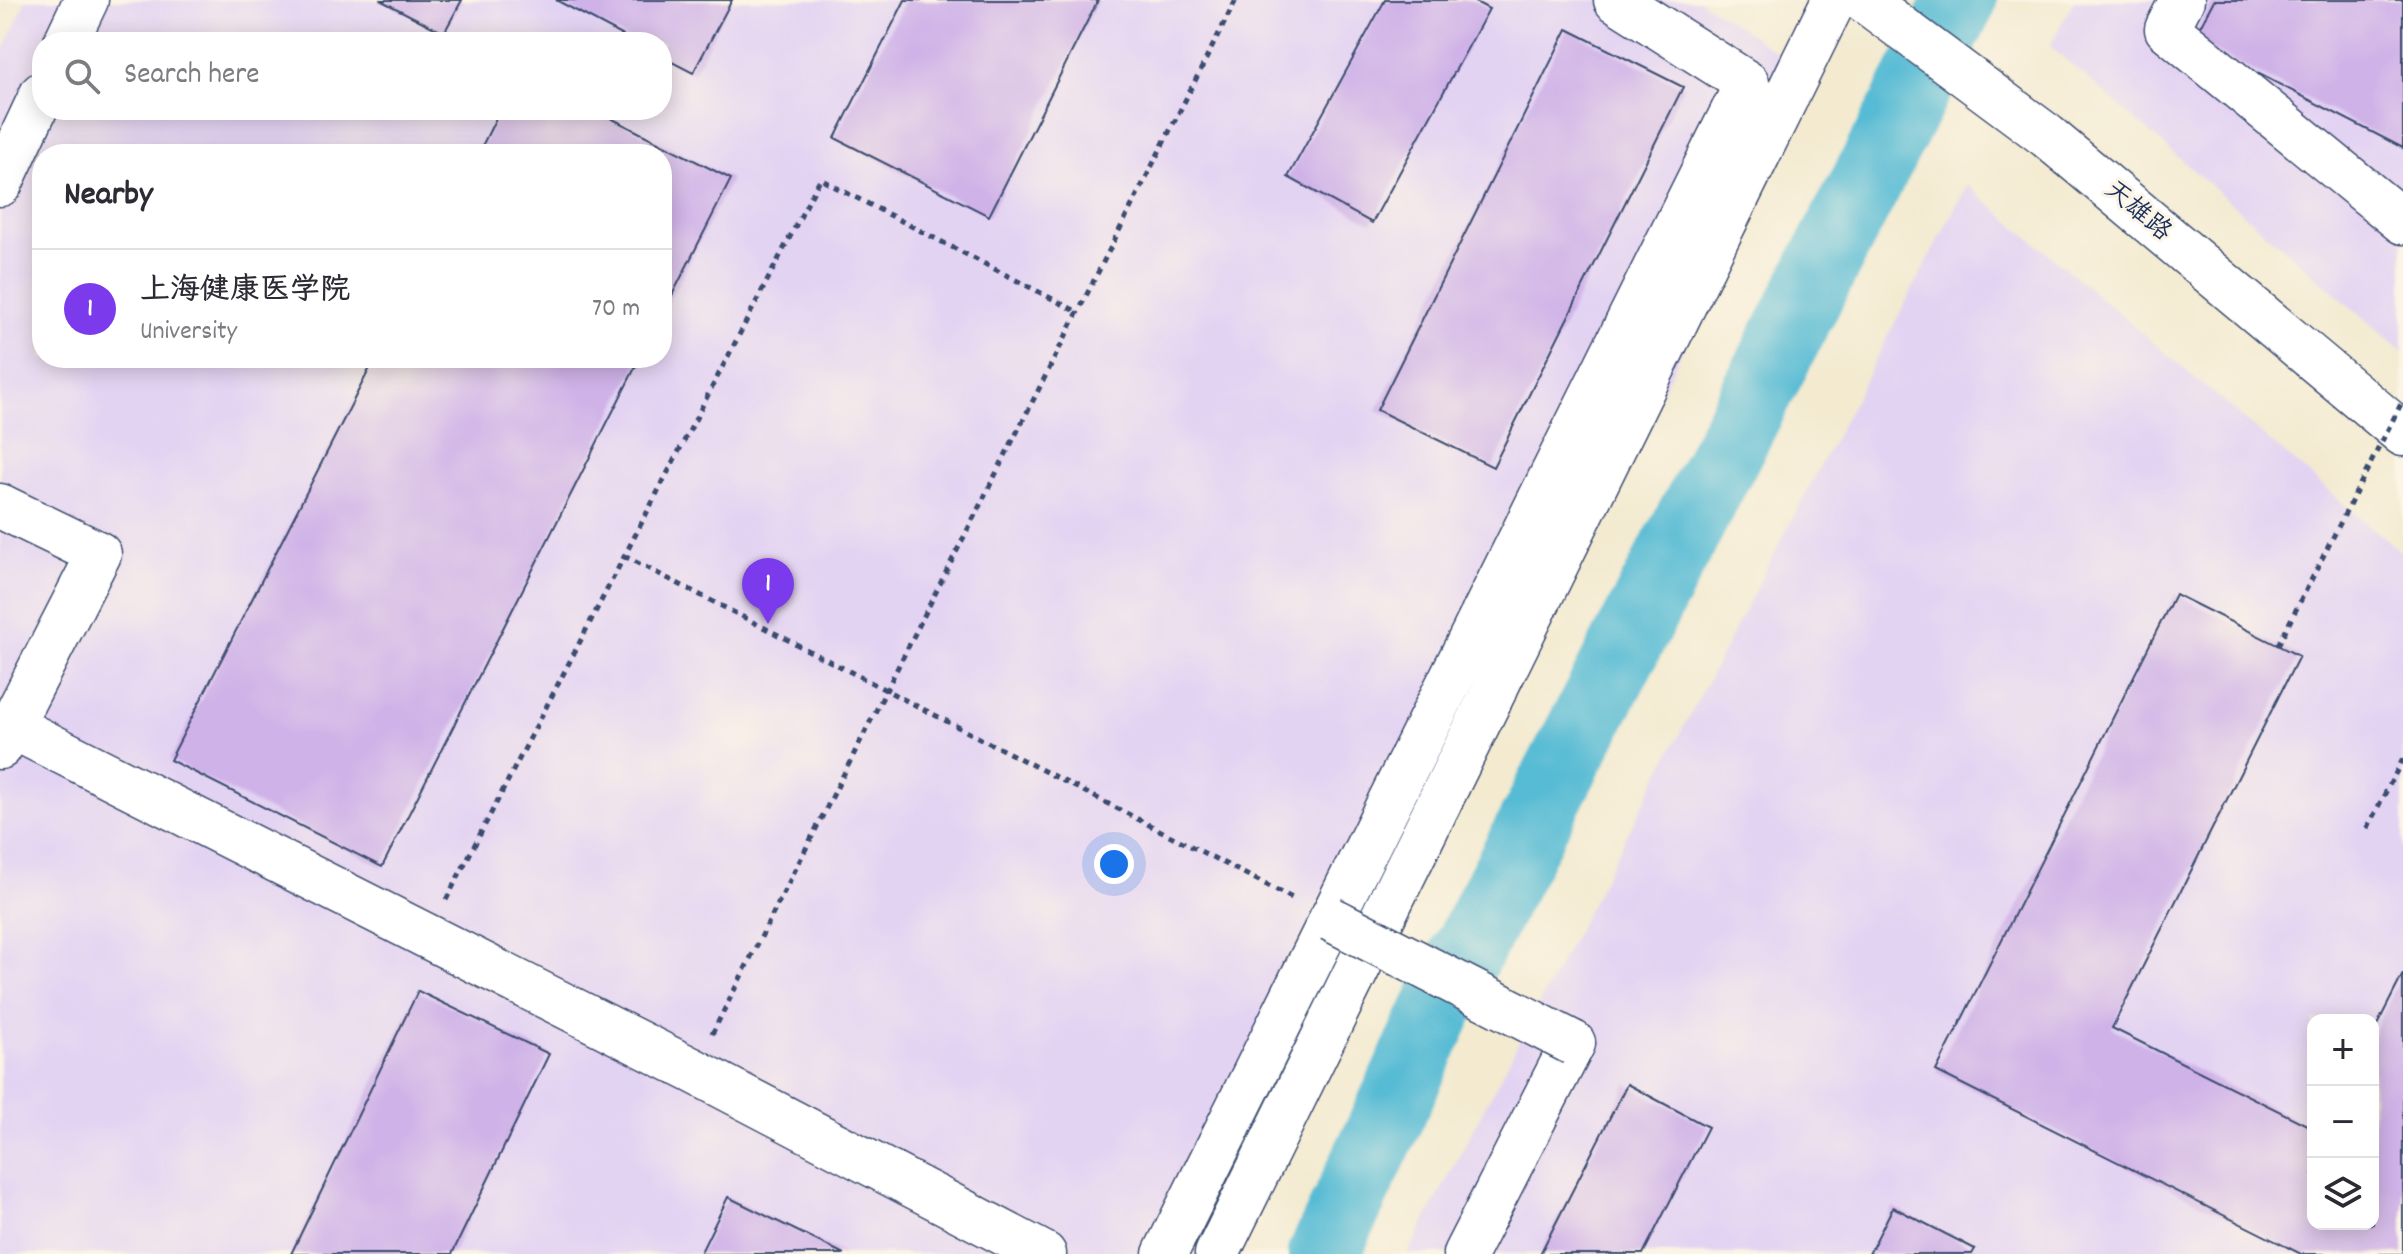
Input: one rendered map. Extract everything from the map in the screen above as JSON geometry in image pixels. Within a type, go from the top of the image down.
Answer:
[{"type":"street","points":[[1165,1254],[1747,83],[1616,0]]},
{"type":"street","points":[[1217,1254],[1834,0]]},
{"type":"street","name":"天雄路","points":[[1864,0],[2047,136],[2403,434]]},
{"type":"street","points":[[2182,0],[2167,29],[2403,222]]},
{"type":"street","points":[[0,184],[32,115]]},
{"type":"street","points":[[0,506],[99,554],[6,736],[427,936],[1044,1254]]},
{"type":"street","points":[[1331,919],[1573,1043],[1465,1254]]},
{"type":"path","points":[[694,1071],[1236,0]]},
{"type":"path","points":[[427,936],[820,179],[1078,312]]},
{"type":"path","points":[[2278,645],[2403,400]]},
{"type":"path","points":[[624,556],[1331,919]]},
{"type":"path","points":[[2367,828],[2403,759]]},
{"type":"shaded area","points":[[26,0],[1699,0],[1816,79],[1238,1254],[0,1254],[0,59]]},
{"type":"shaded area","points":[[2074,0],[2403,0],[2403,352],[2050,46]]},
{"type":"shaded area","points":[[1967,185],[2403,554],[2403,1254],[1408,1254]]},
{"type":"building","points":[[380,0],[462,0],[442,32]]},
{"type":"building","points":[[556,0],[732,0],[693,73],[672,62],[672,32],[616,32]]},
{"type":"building","points":[[905,0],[1098,0],[989,216],[835,138]]},
{"type":"building","points":[[1385,0],[1472,0],[1489,9],[1372,223],[1288,177]]},
{"type":"building","points":[[2214,0],[2403,0],[2403,148],[2193,40]]},
{"type":"building","points":[[1567,29],[1683,87],[1493,467],[1377,410]]},
{"type":"building","points":[[495,120],[615,120],[662,144],[483,144]]},
{"type":"building","points":[[672,149],[731,179],[672,295]]},
{"type":"building","points":[[370,368],[635,368],[382,867],[170,760]]},
{"type":"building","points":[[2175,594],[2299,656],[2112,1028],[2307,1125],[2307,1230],[2379,1230],[2379,1021],[2403,974],[2403,1254],[2301,1254],[1936,1071]]},
{"type":"building","points":[[418,991],[549,1054],[452,1254],[291,1254]]},
{"type":"building","points":[[1627,1084],[1708,1127],[1643,1254],[1540,1254]]},
{"type":"building","points":[[728,1197],[844,1254],[700,1254]]},
{"type":"building","points":[[1893,1207],[1975,1249],[1972,1254],[1869,1254]]},
{"type":"waterway","points":[[1324,1254],[1448,988],[1961,0]]},
{"type":"place","name":"上海健康医学院","points":[[768,624]]}]
